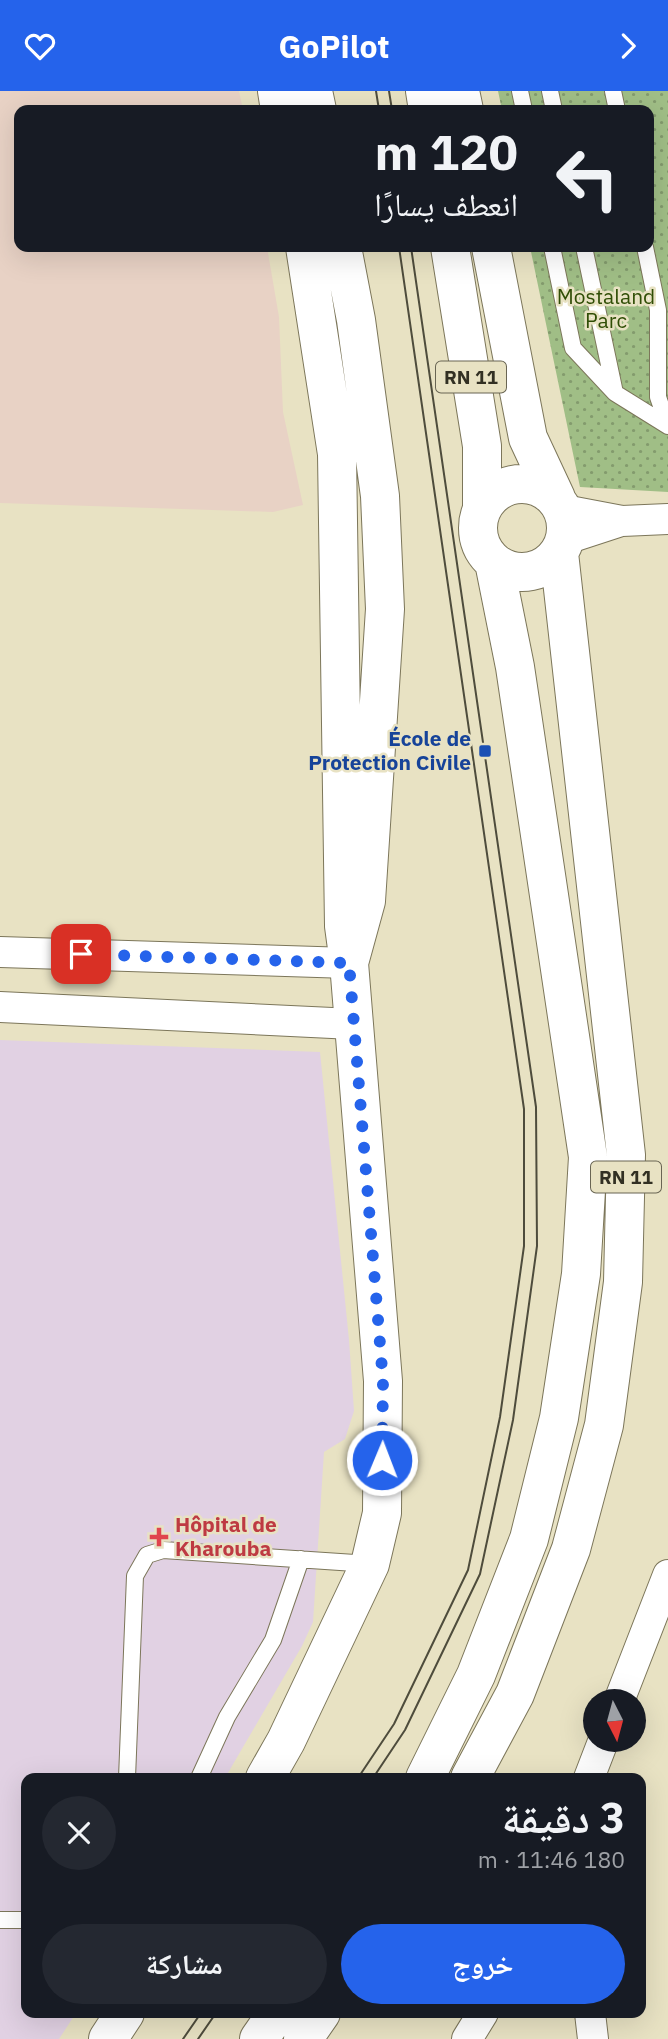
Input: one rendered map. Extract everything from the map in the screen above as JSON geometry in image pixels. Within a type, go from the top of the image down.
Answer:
[{"type":"main road","points":[[268,1773],[292,1730],[370,1564],[382,1513],[383,1381],[344,926],[337,454],[306,252]]},
{"type":"main road","points":[[343,252],[356,320],[380,496],[385,610],[366,901],[349,963]]},
{"type":"main road","name":"RN 11","points":[[451,252],[482,446],[482,508]]},
{"type":"main road","name":"RN 11","points":[[473,1773],[515,1694],[571,1549],[604,1425],[623,1282],[626,1155],[561,525],[528,438],[492,252]]},
{"type":"main road","points":[[516,484],[531,484],[545,489],[561,525],[549,564],[536,570],[521,572],[506,569],[494,562],[484,551],[478,537],[482,508],[502,488],[516,484]]},
{"type":"main road","name":"RN 11","points":[[427,1773],[476,1675],[529,1539],[561,1405],[581,1274],[588,1157],[515,667],[494,562]]},
{"type":"main road","points":[[108,2039],[122,2018]]},
{"type":"main road","points":[[259,2039],[274,2018]]},
{"type":"main road","points":[[303,2039],[318,2018]]},
{"type":"street","points":[[561,525],[668,519]]},
{"type":"street","points":[[0,952],[349,963]]},
{"type":"street","points":[[0,1007],[354,1024]]},
{"type":"street","points":[[624,1689],[668,1574]]},
{"type":"street","points":[[591,1773],[599,1752]]},
{"type":"street","points":[[467,2039],[480,2018]]},
{"type":"street","points":[[591,2018],[593,2039]]},
{"type":"lane","points":[[553,252],[572,348],[615,393],[668,426]]},
{"type":"lane","points":[[585,252],[615,393]]},
{"type":"lane","points":[[646,252],[658,310],[658,397],[668,426]]},
{"type":"lane","points":[[127,1773],[135,1576],[147,1555],[163,1551],[370,1564]]},
{"type":"lane","points":[[201,1773],[227,1717],[273,1640],[301,1559]]},
{"type":"lane","points":[[0,1920],[21,1920]]},
{"type":"shaded area","points":[[0,91],[239,91],[242,105],[14,105],[14,252],[268,252],[279,317],[283,412],[303,505],[273,512],[0,503]]},
{"type":"shaded area","name":"Hôpital de Kharouba","points":[[0,1040],[320,1052],[354,1411],[345,1439],[324,1452],[313,1622],[302,1646],[228,1773],[21,1773],[21,2018],[73,2018],[59,2039],[0,2039]]},
{"type":"green space","name":"Mostaland Parc","points":[[498,91],[668,91],[668,492],[580,487],[531,252],[654,252],[654,105],[501,105]]},
{"type":"tram line","points":[[376,91],[378,105]]},
{"type":"tram line","points":[[389,91],[391,105]]},
{"type":"tram line","points":[[361,1773],[394,1724],[468,1570],[500,1417],[524,1246],[524,1109],[400,252]]},
{"type":"tram line","points":[[376,1773],[405,1730],[480,1574],[513,1420],[537,1246],[536,1107],[412,252]]},
{"type":"tram line","points":[[183,2039],[198,2018]]},
{"type":"tram line","points":[[198,2039],[213,2018]]},
{"type":"place","name":"École de Protection Civile","points":[[485,751]]},
{"type":"place","name":"Hôpital de Kharouba","points":[[159,1537]]},
{"type":"route","points":[[81,954],[349,963],[383,1381],[382,1460]]}]
